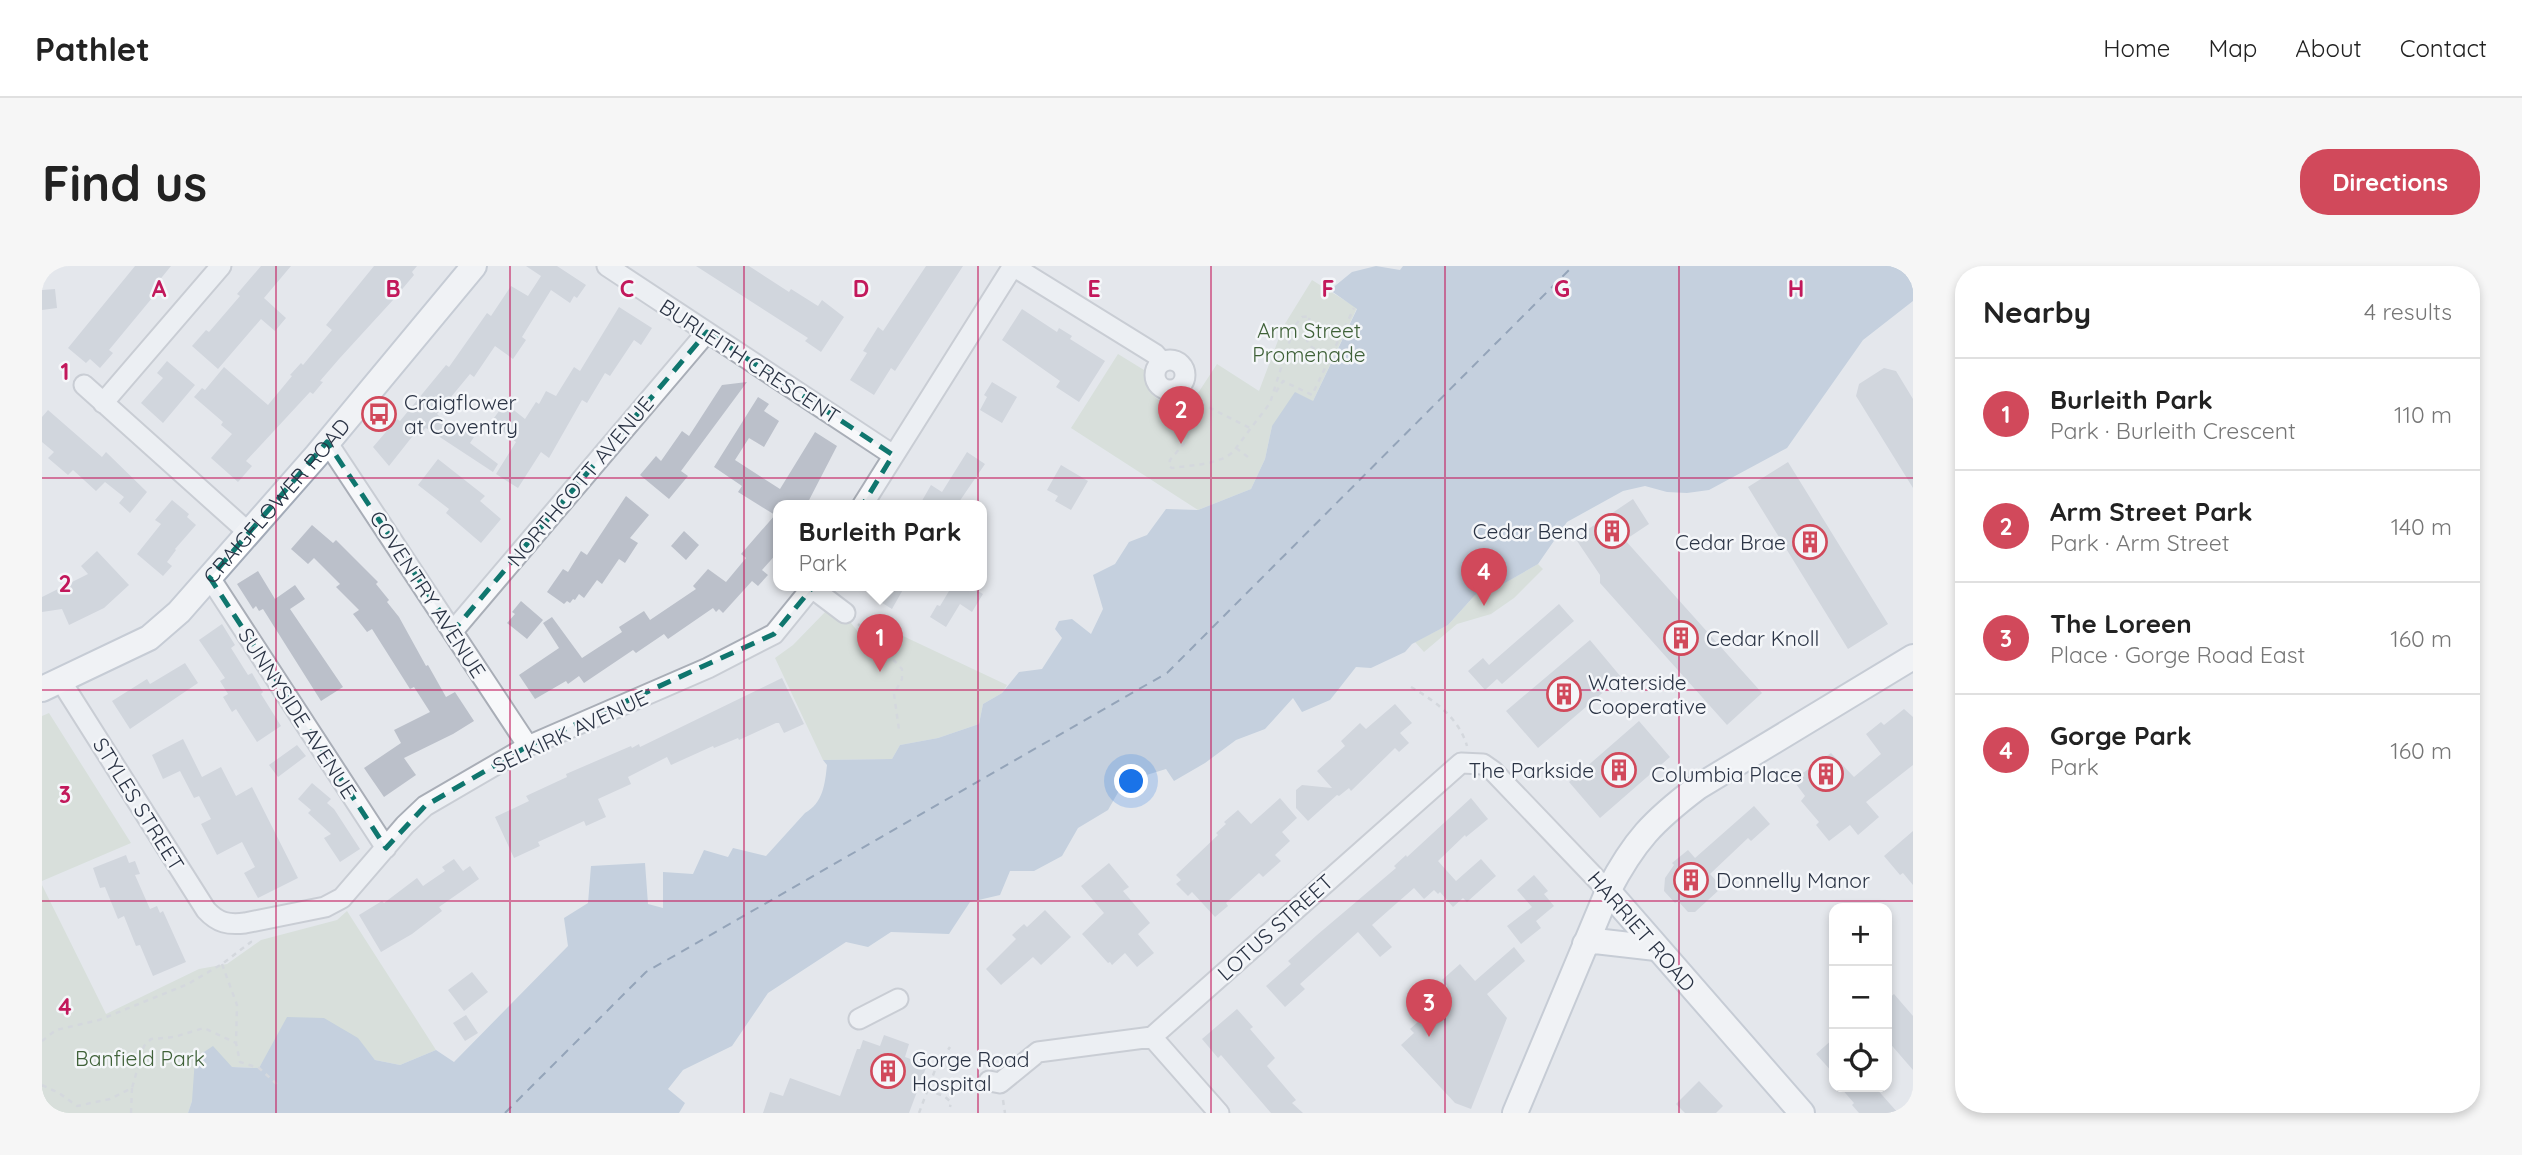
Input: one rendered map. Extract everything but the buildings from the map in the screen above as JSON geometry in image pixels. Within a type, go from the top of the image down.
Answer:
[{"type":"main road","name":"CRAIGFLOWER ROAD","points":[[51,685],[149,638],[179,612],[327,442],[474,266]]},
{"type":"main road","points":[[1515,1113],[1608,891],[1624,860],[1643,834],[1665,812],[1698,787],[1913,657]]},
{"type":"main road","name":"HARRIET ROAD","points":[[1608,891],[1802,1113]]},
{"type":"main road","points":[[1585,944],[1595,941],[1656,948]]},
{"type":"street","points":[[103,403],[221,266]]},
{"type":"street","name":"BURLEITH CRESCENT","points":[[607,266],[893,455]]},
{"type":"street","points":[[866,500],[1013,266],[1155,354],[1162,362],[1168,360],[1181,365],[1185,370],[1183,384]]},
{"type":"street","name":"NORTHCOTT AVENUE","points":[[453,631],[707,332]]},
{"type":"street","points":[[84,385],[249,533]]},
{"type":"street","name":"COVENTRY AVENUE","points":[[327,442],[528,746]]},
{"type":"street","name":"SUNNYSIDE AVENUE","points":[[210,578],[386,848]]},
{"type":"street","name":"SELKIRK AVENUE","points":[[220,922],[231,925],[244,923],[324,907],[342,898],[425,806],[528,746],[708,668],[774,634],[810,591]]},
{"type":"street","points":[[818,591],[845,613]]},
{"type":"street","name":"STYLES STREET","points":[[51,685],[206,910],[220,922]]},
{"type":"street","name":"HARRIET ROAD","points":[[1472,762],[1483,764],[1493,771],[1608,891]]},
{"type":"street","name":"LOTUS STREET","points":[[1152,1037],[1453,768],[1461,763],[1472,762]]},
{"type":"street","points":[[859,1019],[898,999]]},
{"type":"street","points":[[989,1081],[1000,1083],[1038,1052],[1152,1037],[1219,1113]]},
{"type":"path","points":[[1183,384],[1198,394],[1200,403],[1187,440],[1170,460],[1169,466],[1172,468],[1227,458],[1264,411],[1283,381],[1312,395],[1354,308]]},
{"type":"path","points":[[1273,395],[1294,327],[1302,317],[1310,316],[1307,343],[1330,357]]},
{"type":"path","points":[[1200,403],[1250,428]]},
{"type":"path","points":[[1236,448],[1248,457]]},
{"type":"path","points":[[845,613],[871,635],[902,669],[902,679],[894,694],[899,730]]},
{"type":"path","points":[[1411,688],[1432,699],[1458,726],[1465,738],[1472,762]]},
{"type":"path","points":[[42,1041],[56,1030],[99,1020],[188,984],[222,964],[251,942],[244,923]]},
{"type":"path","points":[[222,964],[237,1005],[236,1043],[240,1062],[259,1068],[280,1087]]},
{"type":"path","points":[[131,1113],[132,1088],[144,1046],[151,1039],[174,1037],[205,1028],[236,1043]]},
{"type":"path","points":[[919,1113],[935,1070],[950,1046]]},
{"type":"path","points":[[42,1085],[66,1097],[82,1113]]},
{"type":"path","points":[[77,1106],[110,1099],[132,1088]]},
{"type":"path","points":[[927,1090],[944,1096],[951,1102],[950,1107]]},
{"type":"highlighted area","points":[[707,332],[893,455],[812,588],[774,634],[528,746],[425,806],[386,848],[210,578],[327,442],[453,631]]},
{"type":"green space","name":"Arm Street Promenade","points":[[1312,280],[1357,308],[1313,401],[1272,426],[1265,459],[1251,489],[1198,510],[1071,428],[1118,354],[1144,370],[1147,386],[1156,398],[1183,416],[1217,364],[1259,391],[1283,327]]},
{"type":"green space","points":[[1538,564],[1543,569],[1514,598],[1491,614],[1457,624],[1424,652],[1415,642],[1448,625],[1475,595],[1505,583]]},
{"type":"green space","points":[[827,610],[847,618],[868,644],[886,628],[1007,685],[1002,693],[983,704],[979,724],[938,738],[900,745],[892,759],[823,760],[775,658],[793,645]]},
{"type":"green space","points":[[49,713],[131,843],[42,881],[42,716]]},
{"type":"green space","name":"Banfield Park","points":[[42,885],[106,1014],[199,969],[227,964],[261,940],[337,920],[347,911],[436,1050],[400,1065],[375,1060],[358,1039],[269,1051],[259,1068],[232,1067],[192,1101],[188,1113],[51,1113],[42,1103]]},
{"type":"water","points":[[1376,266],[1400,270],[1403,266],[1913,266],[1913,301],[1863,340],[1787,448],[1709,490],[1667,492],[1645,486],[1623,491],[1567,522],[1538,564],[1505,583],[1475,595],[1448,625],[1412,644],[1405,652],[1371,668],[1356,667],[1330,700],[1302,712],[1293,698],[1265,729],[1236,740],[1174,781],[1166,769],[1124,782],[1108,810],[1078,828],[1062,856],[1034,871],[1010,871],[1000,895],[970,902],[949,934],[891,932],[868,947],[846,942],[768,993],[732,1046],[683,1070],[668,1089],[685,1103],[679,1113],[188,1113],[192,1101],[195,1058],[213,1046],[232,1067],[259,1068],[287,1017],[324,1018],[358,1038],[375,1060],[400,1065],[436,1050],[454,1062],[568,946],[564,918],[588,903],[591,866],[645,863],[648,904],[663,908],[663,872],[693,874],[704,850],[728,857],[733,848],[766,856],[816,804],[824,786],[827,765],[823,760],[892,759],[900,745],[938,738],[979,724],[983,704],[1002,693],[1019,672],[1042,669],[1062,638],[1055,629],[1059,621],[1072,619],[1091,634],[1103,609],[1093,575],[1115,564],[1129,542],[1147,535],[1166,509],[1198,510],[1251,489],[1265,459],[1272,426],[1295,392],[1313,401],[1357,309],[1330,290],[1352,272]]},
{"type":"ferry route","points":[[505,1113],[646,972],[1167,673],[1573,266]]},
{"type":"place","name":"Craigflower at Coventry","points":[[379,414]]},
{"type":"place","name":"Arm Street Park","points":[[1181,444]]},
{"type":"place","name":"Cedar Bend","points":[[1612,531]]},
{"type":"place","name":"Cedar Brae","points":[[1810,542]]},
{"type":"place","name":"Gorge Park","points":[[1484,606]]},
{"type":"place","name":"Cedar Knoll","points":[[1681,638]]},
{"type":"place","name":"Burleith Park","points":[[880,672]]},
{"type":"place","name":"Waterside Cooperative","points":[[1564,694]]},
{"type":"place","name":"The Parkside","points":[[1619,770]]},
{"type":"place","name":"Columbia Place","points":[[1826,774]]},
{"type":"place","name":"Donnelly Manor","points":[[1691,880]]},
{"type":"place","name":"The Loreen","points":[[1429,1037]]},
{"type":"place","name":"Gorge Road Hospital","points":[[888,1071]]}]
